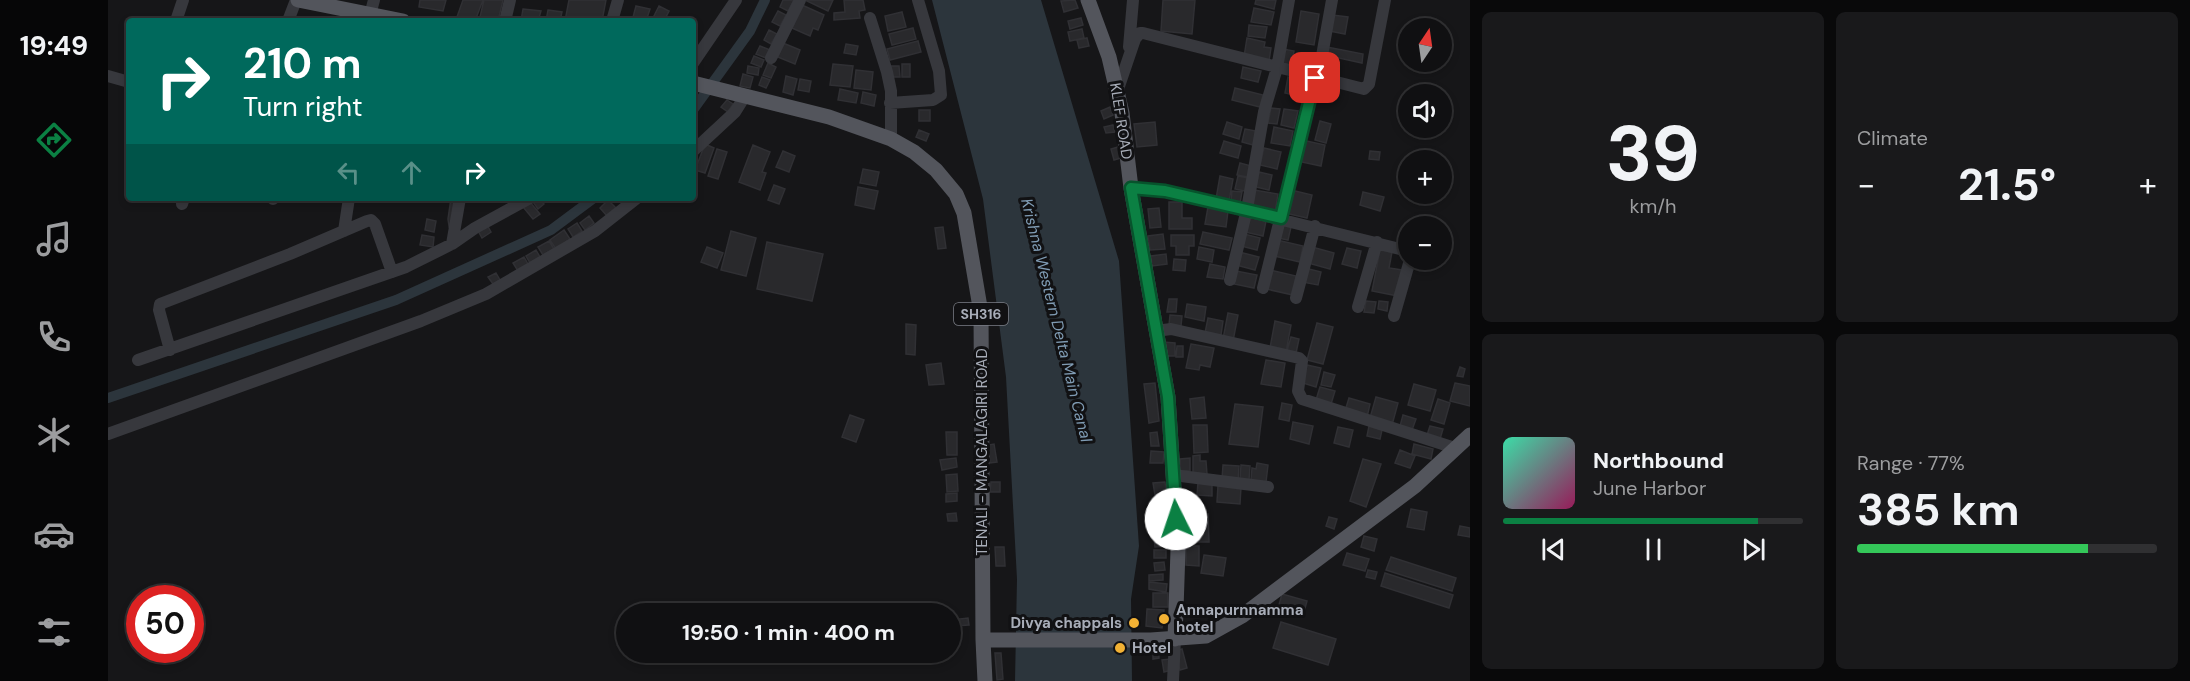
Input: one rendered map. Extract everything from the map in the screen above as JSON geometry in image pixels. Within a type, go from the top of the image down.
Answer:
[{"type":"main road","points":[[297,0],[341,15],[372,7],[395,18]]},
{"type":"main road","name":"KLEF ROAD","points":[[1088,0],[1109,57],[1122,113],[1131,188],[1168,397],[1178,550],[1175,639]]},
{"type":"main road","name":"TENALI - MANGALAGIRI ROAD","points":[[696,84],[829,117],[891,139],[914,152],[936,170],[956,194],[963,213],[981,313],[985,681]]},
{"type":"main road","points":[[983,640],[1151,640],[1206,636],[1242,616],[1415,486],[1470,435]]},
{"type":"street","points":[[177,18],[183,0]]},
{"type":"street","points":[[289,18],[297,0]]},
{"type":"street","points":[[506,18],[510,0]]},
{"type":"street","points":[[613,18],[618,0]]},
{"type":"street","points":[[696,59],[736,0]]},
{"type":"street","points":[[771,58],[800,0]]},
{"type":"street","points":[[890,103],[933,100],[941,95],[939,71],[918,0]]},
{"type":"street","points":[[1127,66],[1133,0]]},
{"type":"street","points":[[1230,280],[1247,209],[1264,112],[1277,68],[1289,0]]},
{"type":"street","points":[[1263,288],[1316,78],[1332,0]]},
{"type":"street","points":[[1117,92],[1135,39],[1140,33],[1359,89],[1368,87],[1385,0]]},
{"type":"street","points":[[870,18],[891,91],[891,139]]},
{"type":"street","points":[[108,76],[126,81]]},
{"type":"street","points":[[696,148],[735,112],[743,95]]},
{"type":"street","points":[[1131,188],[1165,191],[1247,209],[1398,247]]},
{"type":"street","points":[[344,231],[349,201]]},
{"type":"street","points":[[452,244],[459,201]]},
{"type":"street","points":[[108,434],[421,321],[486,294],[595,231],[633,201]]},
{"type":"street","points":[[138,360],[392,272],[452,244],[512,203]]},
{"type":"street","points":[[170,350],[159,310],[160,304],[290,254],[367,220],[374,221],[392,272]]},
{"type":"street","points":[[1296,298],[1315,226]]},
{"type":"street","points":[[1358,307],[1377,242]]},
{"type":"street","points":[[1394,316],[1407,270]]},
{"type":"street","points":[[1156,331],[1171,329],[1299,358],[1303,366],[1298,391],[1302,399],[1455,448]]},
{"type":"street","points":[[1173,475],[1268,487]]},
{"type":"street","points":[[1173,681],[1175,639]]},
{"type":"water","name":"Krishna Western Delta Main Canal","points":[[932,0],[1041,0],[1119,261],[1139,546],[1131,599],[1132,681],[1015,681],[1017,579],[1006,377],[983,199]]},
{"type":"building","points":[[420,0],[446,0],[443,11],[419,7]]},
{"type":"building","points":[[463,0],[483,0],[476,18],[457,17]]},
{"type":"building","points":[[484,0],[503,0],[499,18],[480,18]]},
{"type":"building","points":[[569,0],[606,0],[603,18],[566,18]]},
{"type":"building","points":[[783,0],[794,0],[788,11],[780,7]]},
{"type":"building","points":[[805,0],[833,0],[828,11]]},
{"type":"building","points":[[844,0],[863,0],[865,10],[859,11],[860,18],[834,20],[834,13],[845,12]]},
{"type":"building","points":[[1075,0],[1078,8],[1064,12],[1061,1]]},
{"type":"building","points":[[1163,0],[1195,0],[1192,34],[1161,31]]},
{"type":"building","points":[[1256,0],[1276,0],[1274,9],[1255,4]]},
{"type":"building","points":[[802,5],[824,15],[818,30],[813,28],[810,36],[792,28]]},
{"type":"building","points":[[636,6],[650,9],[647,18],[633,18]]},
{"type":"building","points":[[659,6],[669,11],[666,18],[654,16]]},
{"type":"building","points":[[1254,8],[1274,12],[1271,25],[1251,22]]},
{"type":"building","points":[[523,9],[541,11],[539,18],[522,18]]},
{"type":"building","points":[[548,10],[562,12],[561,18],[547,18]]},
{"type":"building","points":[[778,11],[786,15],[780,26],[772,22]]},
{"type":"building","points":[[1301,11],[1319,14],[1314,45],[1296,42]]},
{"type":"building","points":[[902,12],[906,27],[888,31],[885,16]]},
{"type":"building","points":[[1332,15],[1348,17],[1345,34],[1329,31]]},
{"type":"building","points":[[1081,18],[1083,25],[1070,29],[1068,21]]},
{"type":"building","points":[[1249,25],[1267,27],[1265,38],[1248,36]]},
{"type":"building","points":[[913,28],[916,39],[892,45],[889,34]]},
{"type":"building","points":[[1082,29],[1084,38],[1070,41],[1068,32]]},
{"type":"building","points":[[769,30],[777,34],[771,44],[764,40]]},
{"type":"building","points":[[1087,38],[1089,46],[1079,48],[1077,40]]},
{"type":"building","points":[[1247,38],[1265,42],[1264,47],[1271,48],[1269,61],[1244,57]]},
{"type":"building","points":[[918,41],[921,52],[890,60],[887,49]]},
{"type":"building","points":[[783,43],[800,50],[795,64],[778,57]]},
{"type":"building","points":[[846,44],[858,46],[856,55],[844,53]]},
{"type":"building","points":[[760,46],[770,50],[766,58],[756,54]]},
{"type":"building","points":[[1327,47],[1363,54],[1362,63],[1325,55]]},
{"type":"building","points":[[1283,49],[1294,51],[1291,68],[1280,66]]},
{"type":"building","points":[[1297,53],[1310,56],[1307,72],[1294,70]]},
{"type":"building","points":[[754,56],[764,60],[761,67],[751,63]]},
{"type":"building","points":[[768,63],[776,67],[771,78],[763,75]]},
{"type":"building","points":[[833,64],[853,66],[850,87],[830,85]]},
{"type":"building","points":[[902,64],[910,64],[910,77],[902,77]]},
{"type":"building","points":[[748,66],[759,68],[758,75],[747,73]]},
{"type":"building","points":[[891,66],[899,66],[900,77],[892,77]]},
{"type":"building","points":[[1243,67],[1261,71],[1258,82],[1241,78]]},
{"type":"building","points":[[856,70],[873,72],[871,90],[854,88]]},
{"type":"building","points":[[743,74],[753,77],[750,88],[740,86]]},
{"type":"building","points":[[786,76],[797,79],[793,95],[783,92]]},
{"type":"building","points":[[762,77],[770,80],[766,88],[759,85]]},
{"type":"building","points":[[1288,77],[1305,81],[1302,97],[1285,93]]},
{"type":"building","points":[[800,79],[811,81],[809,92],[798,90]]},
{"type":"building","points":[[1235,88],[1263,95],[1260,107],[1232,100]]},
{"type":"building","points":[[840,89],[858,93],[856,103],[838,100]]},
{"type":"building","points":[[863,92],[876,95],[874,106],[861,103]]},
{"type":"building","points":[[727,100],[733,104],[728,112],[721,107]]},
{"type":"building","points":[[1110,107],[1113,115],[1104,119],[1101,111]]},
{"type":"building","points":[[1271,108],[1280,109],[1277,124],[1268,123]]},
{"type":"building","points":[[1284,109],[1298,111],[1294,128],[1281,125]]},
{"type":"building","points":[[919,110],[930,110],[930,121],[919,121]]},
{"type":"building","points":[[1320,121],[1331,124],[1326,143],[1315,140]]},
{"type":"building","points":[[1155,122],[1157,145],[1137,147],[1134,124]]},
{"type":"building","points":[[1227,122],[1242,127],[1239,139],[1223,134]]},
{"type":"building","points":[[1113,125],[1115,132],[1106,133],[1104,127]]},
{"type":"building","points":[[1274,127],[1293,131],[1290,146],[1271,143]]},
{"type":"building","points":[[1245,129],[1256,131],[1253,145],[1242,142]]},
{"type":"building","points":[[919,130],[929,134],[926,141],[916,137]]},
{"type":"building","points":[[1302,140],[1325,145],[1321,166],[1297,161]]},
{"type":"building","points":[[1224,141],[1241,146],[1238,158],[1220,153]]},
{"type":"building","points":[[705,144],[714,148],[705,173],[696,170]]},
{"type":"building","points":[[753,145],[770,152],[762,172],[766,173],[760,190],[739,182]]},
{"type":"building","points":[[1118,147],[1121,158],[1114,160],[1111,149]]},
{"type":"building","points":[[1264,148],[1281,152],[1277,169],[1260,165]]},
{"type":"building","points":[[717,149],[727,152],[718,179],[708,176]]},
{"type":"building","points":[[783,151],[795,156],[789,172],[776,167]]},
{"type":"building","points":[[1370,151],[1380,152],[1379,160],[1369,159]]},
{"type":"building","points":[[1240,163],[1251,166],[1248,177],[1237,175]]},
{"type":"building","points":[[863,169],[879,172],[876,186],[860,183]]},
{"type":"building","points":[[1259,172],[1272,175],[1269,190],[1256,187]]},
{"type":"building","points":[[1220,176],[1233,179],[1229,201],[1216,199]]},
{"type":"building","points":[[1238,176],[1248,178],[1245,191],[1235,189]]},
{"type":"building","points":[[774,185],[785,189],[779,204],[768,200]]},
{"type":"building","points":[[858,187],[878,191],[874,209],[855,205]]},
{"type":"building","points":[[1254,190],[1278,194],[1275,212],[1251,208]]},
{"type":"building","points":[[1291,190],[1312,195],[1307,218],[1285,213]]},
{"type":"building","points":[[1232,191],[1242,192],[1240,203],[1231,202]]},
{"type":"building","points":[[1363,192],[1384,197],[1380,211],[1360,205]]},
{"type":"building","points":[[451,201],[457,201],[454,217],[449,226]]},
{"type":"building","points":[[541,201],[544,204],[538,209],[533,202]]},
{"type":"building","points":[[609,201],[616,208],[607,216],[600,208]]},
{"type":"building","points":[[530,202],[540,214],[533,219],[523,207]]},
{"type":"building","points":[[1169,202],[1182,202],[1182,218],[1192,218],[1192,229],[1169,229]]},
{"type":"building","points":[[1208,207],[1228,211],[1226,227],[1205,224]]},
{"type":"building","points":[[1159,208],[1161,227],[1150,228],[1148,209]]},
{"type":"building","points":[[589,216],[594,223],[585,230],[580,223]]},
{"type":"building","points":[[1248,217],[1266,221],[1263,236],[1245,232]]},
{"type":"building","points":[[427,219],[436,221],[434,232],[425,230]]},
{"type":"building","points":[[486,223],[491,232],[482,238],[477,229]]},
{"type":"building","points":[[577,223],[582,231],[573,237],[568,229]]},
{"type":"building","points":[[1281,224],[1291,227],[1288,240],[1278,238]]},
{"type":"building","points":[[943,227],[946,248],[938,249],[935,228]]},
{"type":"building","points":[[564,230],[570,239],[556,249],[550,240]]},
{"type":"building","points":[[731,231],[756,238],[746,276],[721,270]]},
{"type":"building","points":[[1203,232],[1232,238],[1229,250],[1200,244]]},
{"type":"building","points":[[1163,234],[1165,249],[1150,250],[1148,236]]},
{"type":"building","points":[[1244,234],[1260,238],[1257,250],[1241,246]]},
{"type":"building","points":[[422,235],[434,237],[433,247],[420,245]]},
{"type":"building","points":[[1171,235],[1194,235],[1194,246],[1189,246],[1189,255],[1176,255],[1176,246],[1171,246]]},
{"type":"building","points":[[1277,240],[1303,246],[1300,262],[1274,256]]},
{"type":"building","points":[[549,241],[554,249],[543,255],[538,247]]},
{"type":"building","points":[[767,242],[823,254],[812,301],[757,289]]},
{"type":"building","points":[[707,247],[723,253],[717,268],[701,262]]},
{"type":"building","points":[[1199,247],[1214,250],[1212,262],[1197,259]]},
{"type":"building","points":[[1312,247],[1334,253],[1330,269],[1308,263]]},
{"type":"building","points":[[1347,248],[1361,251],[1357,268],[1342,264]]},
{"type":"building","points":[[536,250],[540,257],[530,263],[526,256]]},
{"type":"building","points":[[1380,250],[1392,252],[1389,268],[1402,270],[1398,296],[1372,291]]},
{"type":"building","points":[[1239,252],[1259,257],[1255,270],[1236,265]]},
{"type":"building","points":[[1166,254],[1167,264],[1152,266],[1151,256]]},
{"type":"building","points":[[524,257],[528,264],[518,271],[513,263]]},
{"type":"building","points":[[1174,259],[1186,260],[1185,271],[1173,270]]},
{"type":"building","points":[[1210,264],[1225,267],[1223,279],[1207,277]]},
{"type":"building","points":[[1305,268],[1321,272],[1318,285],[1302,282]]},
{"type":"building","points":[[1270,270],[1296,276],[1293,295],[1266,289]]},
{"type":"building","points":[[1236,271],[1257,275],[1254,288],[1234,284]]},
{"type":"building","points":[[496,273],[500,280],[493,284],[488,277]]},
{"type":"building","points":[[1169,299],[1177,299],[1176,312],[1167,312]]},
{"type":"building","points":[[1366,301],[1376,302],[1374,313],[1364,312]]},
{"type":"building","points":[[1379,301],[1388,302],[1387,311],[1378,309]]},
{"type":"building","points":[[1187,304],[1206,307],[1204,321],[1185,317]]},
{"type":"building","points":[[1228,313],[1238,315],[1233,341],[1223,339]]},
{"type":"building","points":[[1170,315],[1182,316],[1181,326],[1169,325]]},
{"type":"building","points":[[1208,318],[1223,321],[1221,335],[1205,333]]},
{"type":"building","points":[[1275,321],[1291,325],[1286,352],[1270,348]]},
{"type":"building","points":[[1317,323],[1333,327],[1323,364],[1307,360]]},
{"type":"building","points":[[906,324],[916,325],[915,355],[906,354]]},
{"type":"building","points":[[1291,337],[1299,339],[1296,353],[1287,351]]},
{"type":"building","points":[[1163,342],[1175,343],[1175,356],[1163,356]]},
{"type":"building","points":[[1191,344],[1214,348],[1210,367],[1200,365],[1199,370],[1186,368]]},
{"type":"building","points":[[1177,346],[1183,346],[1183,357],[1176,357]]},
{"type":"building","points":[[1266,360],[1285,363],[1281,387],[1261,384]]},
{"type":"building","points":[[941,363],[944,384],[929,385],[926,365]]},
{"type":"building","points":[[1307,365],[1321,368],[1316,387],[1303,383]]},
{"type":"building","points":[[1460,367],[1465,369],[1463,377],[1457,376]]},
{"type":"building","points":[[1324,372],[1335,375],[1331,387],[1321,385]]},
{"type":"building","points":[[1155,383],[1159,421],[1149,423],[1144,384]]},
{"type":"building","points":[[1455,383],[1470,386],[1470,406],[1450,401]]},
{"type":"building","points":[[1414,384],[1436,390],[1430,411],[1408,405]]},
{"type":"building","points":[[1320,387],[1335,391],[1331,404],[1316,400]]},
{"type":"building","points":[[1204,397],[1206,418],[1192,419],[1190,399]]},
{"type":"building","points":[[1376,397],[1398,403],[1392,425],[1370,418]]},
{"type":"building","points":[[1349,398],[1370,404],[1367,417],[1345,411]]},
{"type":"building","points":[[1438,399],[1450,403],[1444,424],[1431,420]]},
{"type":"building","points":[[1282,403],[1292,405],[1289,421],[1279,419]]},
{"type":"building","points":[[1235,404],[1263,407],[1258,447],[1229,444]]},
{"type":"building","points":[[850,415],[864,420],[856,442],[842,437]]},
{"type":"building","points":[[1403,415],[1416,419],[1412,430],[1400,426]]},
{"type":"building","points":[[1293,422],[1313,426],[1309,444],[1290,439]]},
{"type":"building","points":[[1193,425],[1207,425],[1208,452],[1194,453]]},
{"type":"building","points":[[1369,426],[1382,430],[1380,439],[1367,436]]},
{"type":"building","points":[[1430,426],[1443,429],[1440,439],[1427,435]]},
{"type":"building","points":[[1338,427],[1353,430],[1349,447],[1334,443]]},
{"type":"building","points":[[946,432],[957,432],[957,455],[947,455]]},
{"type":"building","points":[[1157,432],[1159,446],[1151,446],[1150,433]]},
{"type":"building","points":[[994,444],[997,462],[990,463],[988,445]]},
{"type":"building","points":[[1414,444],[1433,449],[1431,459],[1412,454]]},
{"type":"building","points":[[1400,450],[1415,456],[1410,468],[1395,463]]},
{"type":"building","points":[[1151,451],[1164,452],[1163,463],[1150,463]]},
{"type":"building","points":[[1200,455],[1200,461],[1206,461],[1207,474],[1193,475],[1193,456]]},
{"type":"building","points":[[956,458],[957,467],[942,470],[940,460]]},
{"type":"building","points":[[1190,458],[1190,471],[1180,471],[1180,459]]},
{"type":"building","points":[[1363,459],[1381,464],[1366,507],[1350,501]]},
{"type":"building","points":[[1257,463],[1268,465],[1266,482],[1251,480],[1252,468],[1256,469]]},
{"type":"building","points":[[1223,465],[1239,466],[1238,481],[1222,479]]},
{"type":"building","points":[[1241,465],[1250,466],[1249,480],[1240,479]]},
{"type":"building","points":[[957,474],[958,491],[947,492],[946,475]]},
{"type":"building","points":[[991,482],[1000,482],[1000,492],[990,492]]},
{"type":"building","points":[[1165,482],[1166,493],[1155,495],[1153,483]]},
{"type":"building","points":[[1198,483],[1212,483],[1212,496],[1197,495]]},
{"type":"building","points":[[1218,485],[1241,487],[1240,504],[1217,502]]},
{"type":"building","points":[[957,493],[957,501],[946,502],[946,494]]},
{"type":"building","points":[[1196,498],[1197,510],[1188,510],[1187,499]]},
{"type":"building","points":[[1163,502],[1165,517],[1157,518],[1155,503]]},
{"type":"building","points":[[1411,509],[1427,512],[1424,530],[1407,527]]},
{"type":"building","points":[[956,513],[957,521],[948,521],[947,514]]},
{"type":"building","points":[[1185,514],[1208,514],[1209,542],[1185,542]]},
{"type":"building","points":[[1329,517],[1337,519],[1334,529],[1326,526]]},
{"type":"building","points":[[1171,525],[1172,534],[1155,535],[1154,526]]},
{"type":"building","points":[[1460,526],[1470,528],[1470,537],[1458,535]]},
{"type":"building","points":[[1364,536],[1377,539],[1374,551],[1361,547]]},
{"type":"building","points":[[1154,538],[1167,538],[1168,546],[1155,547]]},
{"type":"building","points":[[1186,546],[1199,546],[1199,566],[1186,565]]},
{"type":"building","points":[[995,547],[1004,547],[1005,566],[996,566]]},
{"type":"building","points":[[1154,550],[1166,550],[1166,558],[1154,558]]},
{"type":"building","points":[[1347,553],[1369,559],[1365,571],[1343,565]]},
{"type":"building","points":[[1204,555],[1226,558],[1223,576],[1201,573]]},
{"type":"building","points":[[1391,557],[1456,578],[1452,591],[1386,570]]},
{"type":"building","points":[[1164,562],[1165,570],[1155,571],[1154,563]]},
{"type":"building","points":[[1368,570],[1377,572],[1375,579],[1366,577]]},
{"type":"building","points":[[1385,573],[1453,595],[1449,608],[1381,586]]},
{"type":"building","points":[[1163,574],[1163,580],[1149,581],[1149,575]]},
{"type":"building","points":[[1149,582],[1167,584],[1166,592],[1149,589]]},
{"type":"building","points":[[1153,593],[1168,593],[1168,607],[1153,607]]},
{"type":"building","points":[[1282,594],[1307,601],[1304,612],[1279,605]]},
{"type":"building","points":[[1147,609],[1164,610],[1162,628],[1146,626]]},
{"type":"building","points":[[968,618],[969,625],[961,626],[961,619]]},
{"type":"building","points":[[1281,622],[1336,639],[1328,665],[1273,648]]},
{"type":"building","points":[[1158,646],[1159,658],[1153,659],[1153,653],[1147,653],[1146,647]]},
{"type":"building","points":[[1182,649],[1187,668],[1180,670],[1175,651]]},
{"type":"building","points":[[995,653],[1001,653],[1003,679],[997,680]]},
{"type":"building","points":[[1170,659],[1172,670],[1164,672],[1162,660]]},
{"type":"waterway","points":[[696,106],[750,31],[765,0]]},
{"type":"waterway","points":[[108,398],[396,300],[551,230],[590,201]]},
{"type":"place","name":"Annapurnnamma hotel","points":[[1164,619]]},
{"type":"place","name":"Divya chappals","points":[[1134,623]]},
{"type":"place","name":"Hotel","points":[[1120,648]]},
{"type":"route","points":[[1176,519],[1168,397],[1131,188],[1156,189],[1281,218],[1315,78]]}]
